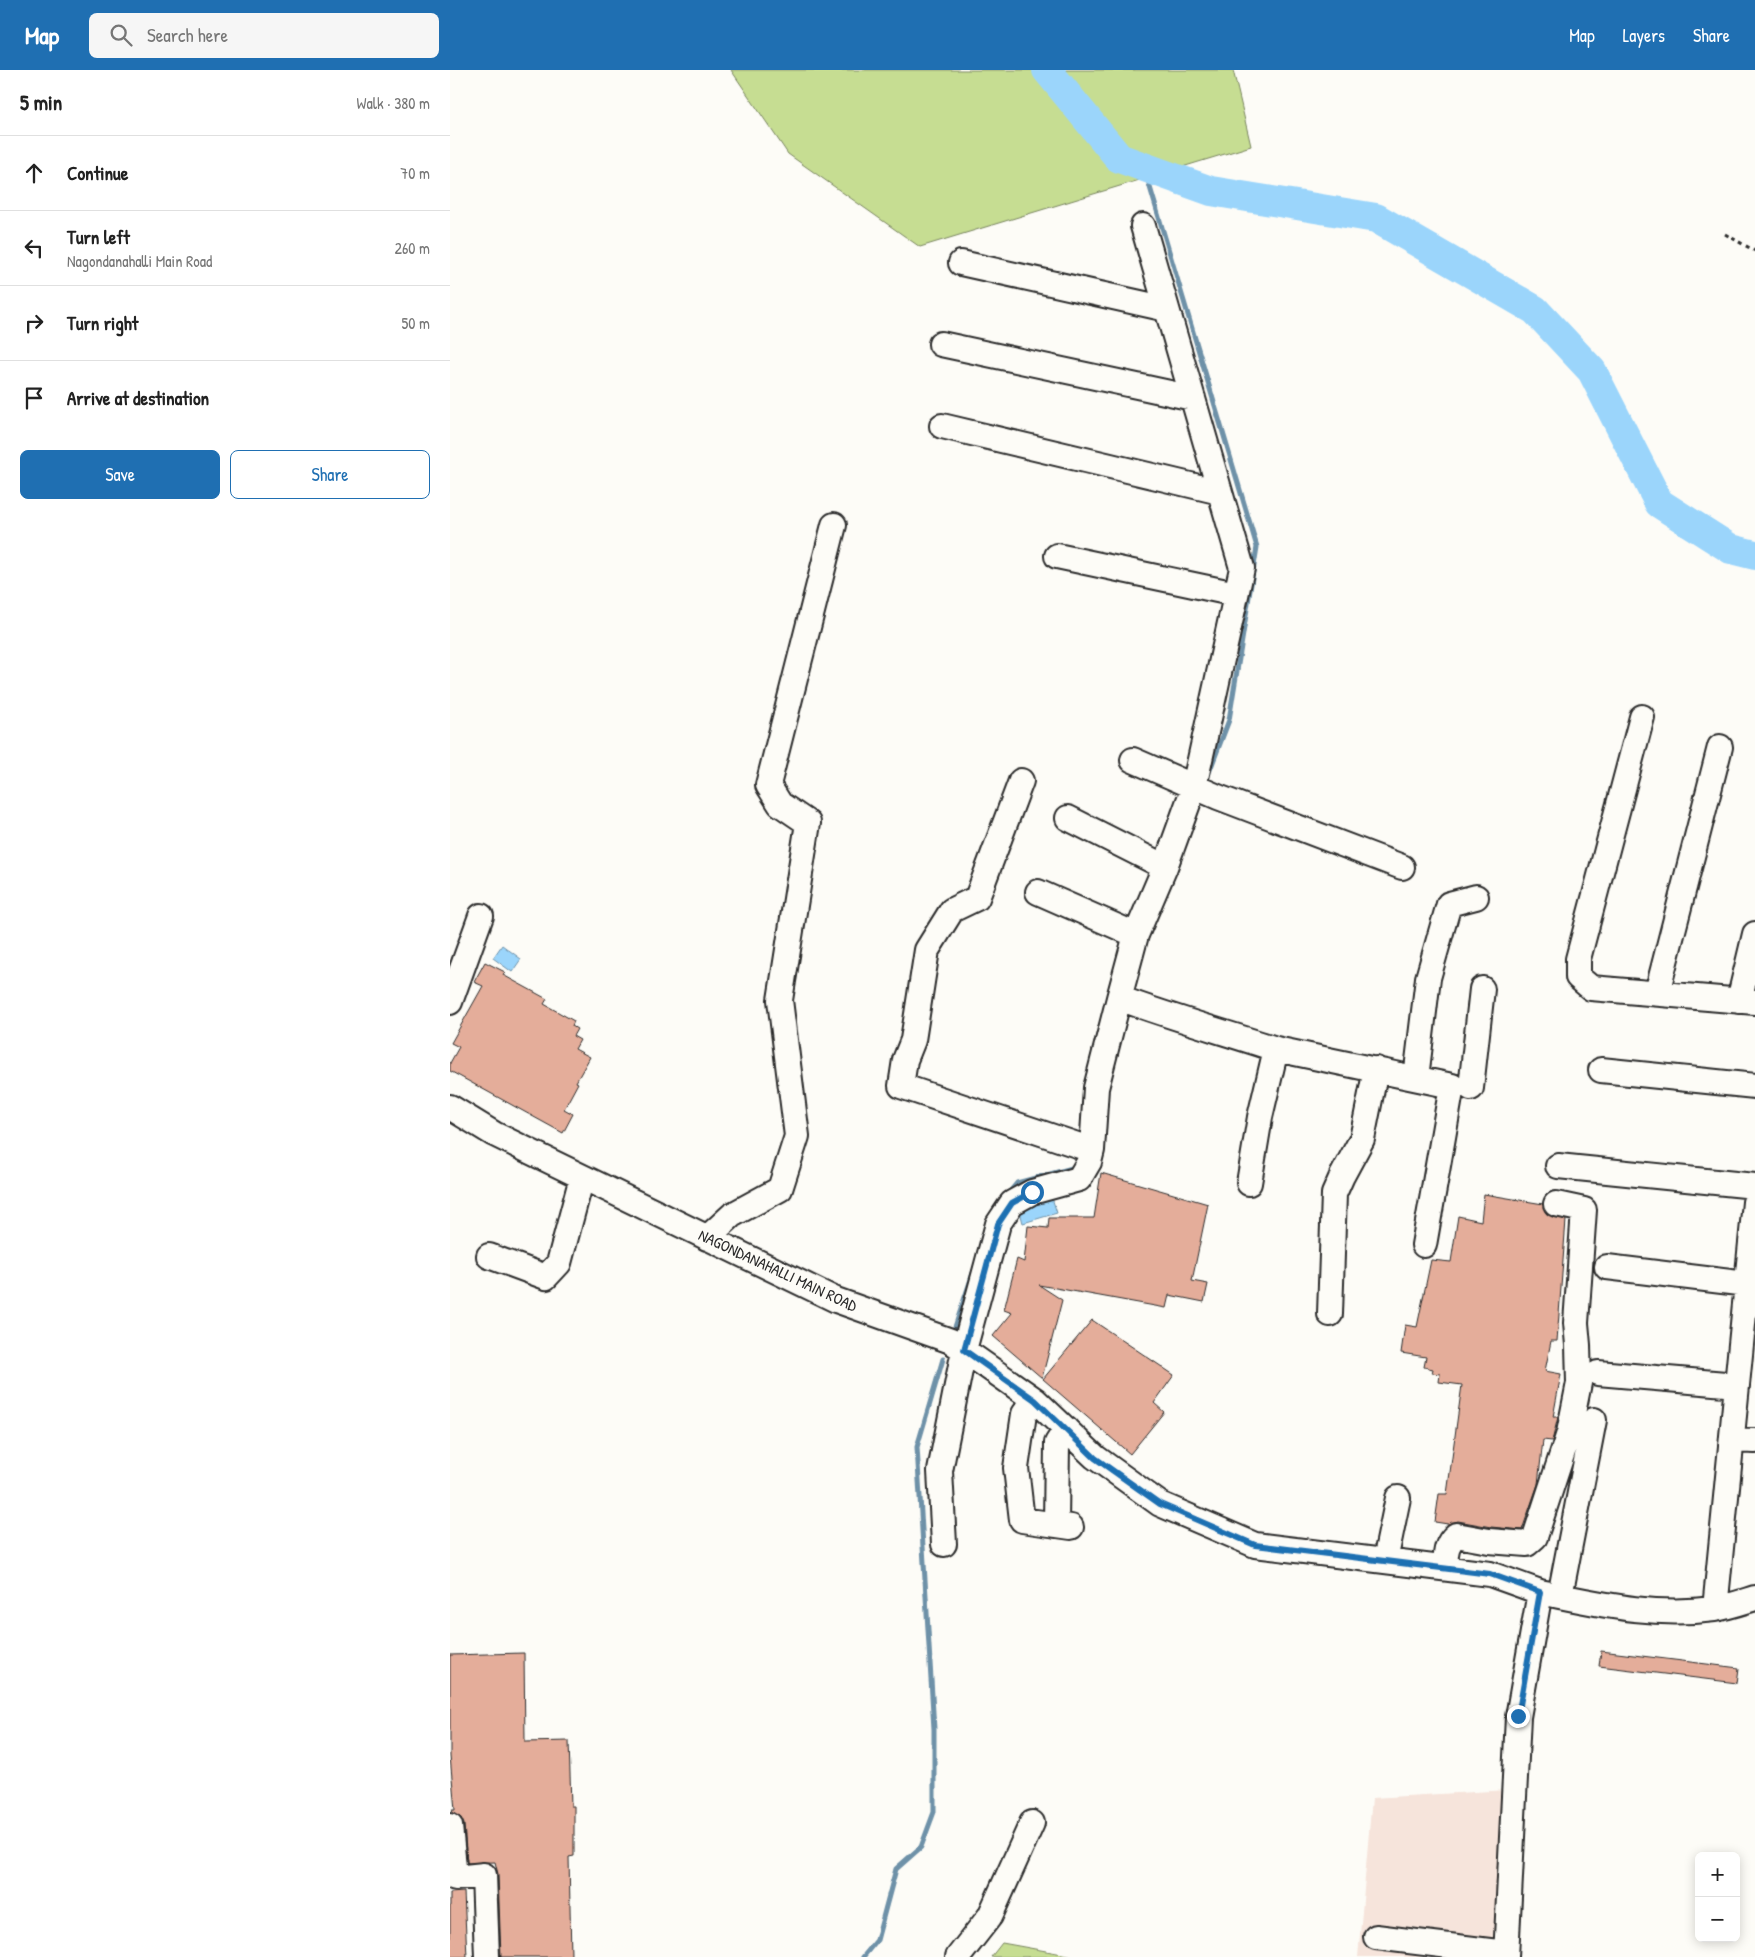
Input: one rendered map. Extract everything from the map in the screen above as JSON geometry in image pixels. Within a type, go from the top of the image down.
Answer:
[{"type":"street","points":[[944,1544],[940,1471],[964,1350],[998,1224],[1012,1203],[1032,1192],[1079,1179],[1089,1162],[1092,1150],[1096,1088],[1119,998],[1136,936],[1194,787],[1242,568],[1143,226]]},
{"type":"street","points":[[961,262],[1167,309]]},
{"type":"street","points":[[941,344],[1192,398]]},
{"type":"street","points":[[942,426],[1220,492]]},
{"type":"street","points":[[708,1238],[732,1215],[780,1189],[797,1136],[780,1000],[808,823],[780,804],[768,785],[834,525]]},
{"type":"street","points":[[1057,556],[1236,594]]},
{"type":"street","points":[[1642,717],[1578,959],[1578,977],[1591,988],[1747,1001],[1755,934]]},
{"type":"street","points":[[1657,993],[1720,746]]},
{"type":"street","points":[[1133,760],[1194,787],[1402,867]]},
{"type":"street","points":[[1021,781],[977,898],[952,910],[927,950],[914,1040],[906,1060],[901,1086],[1092,1150]]},
{"type":"street","points":[[1068,818],[1164,867]]},
{"type":"street","points":[[1038,892],[1136,936]]},
{"type":"street","points":[[1416,1078],[1428,978],[1449,904],[1476,897]]},
{"type":"street","points":[[450,1002],[481,916]]},
{"type":"street","points":[[1424,1245],[1471,1088],[1482,989]]},
{"type":"street","points":[[1119,998],[1148,1009],[1176,1016],[1276,1049],[1471,1088]]},
{"type":"street","points":[[1249,1183],[1260,1117],[1276,1049]]},
{"type":"street","points":[[1330,1314],[1334,1194],[1362,1139],[1376,1069]]},
{"type":"street","points":[[1601,1070],[1755,1086]]},
{"type":"street","name":"NAGONDANAHALLI MAIN ROAD","points":[[450,1107],[494,1134],[836,1300],[950,1341],[1035,1400],[1095,1458],[1160,1504],[1255,1545],[1490,1574],[1550,1594],[1630,1610],[1663,1612],[1715,1609],[1755,1598]]},
{"type":"street","points":[[1558,1166],[1755,1186]]},
{"type":"street","points":[[489,1256],[546,1277],[559,1263],[582,1177]]},
{"type":"street","points":[[1715,1609],[1737,1385],[1751,1284],[1755,1202]]},
{"type":"street","points":[[1444,1568],[1446,1547],[1456,1535],[1517,1545],[1527,1544],[1535,1537],[1570,1433],[1579,1383],[1576,1323],[1584,1210],[1556,1204]]},
{"type":"street","points":[[1607,1267],[1751,1284]]},
{"type":"street","points":[[1598,1373],[1737,1385]]},
{"type":"street","points":[[1035,1400],[1024,1414],[1016,1468],[1022,1520],[1064,1526],[1056,1468],[1057,1443],[1066,1429]]},
{"type":"street","points":[[1376,1937],[1506,1955],[1518,1716],[1594,1420]]},
{"type":"street","points":[[1732,1440],[1755,1442]]},
{"type":"street","points":[[1385,1561],[1398,1498]]},
{"type":"street","points":[[958,1957],[990,1916],[1032,1823]]},
{"type":"street","points":[[450,1826],[455,1878],[484,1875],[487,1957]]},
{"type":"path","points":[[1725,234],[1755,251]]},
{"type":"shaded area","points":[[1508,1790],[1506,1957],[1358,1957],[1372,1798]]},
{"type":"green space","points":[[731,70],[1233,70],[1251,146],[920,247],[788,154]]},
{"type":"green space","points":[[1002,1943],[1079,1957],[991,1957]]},
{"type":"water","points":[[502,945],[521,959],[512,972],[493,958]]},
{"type":"water","points":[[1051,1195],[1057,1213],[1023,1223],[1018,1204]]},
{"type":"building","points":[[485,962],[505,972],[503,975],[547,999],[544,1004],[574,1021],[572,1026],[577,1029],[573,1036],[580,1040],[575,1049],[590,1057],[564,1109],[573,1114],[563,1133],[450,1071],[450,1063],[459,1047],[451,1043],[483,986],[474,982]]},
{"type":"building","points":[[1101,1173],[1208,1204],[1192,1281],[1208,1284],[1204,1302],[1169,1295],[1166,1308],[1039,1285],[1062,1300],[1042,1378],[993,1336],[1012,1313],[1004,1310],[1017,1259],[1024,1262],[1028,1226],[1048,1228],[1049,1218],[1094,1218]]},
{"type":"building","points":[[1484,1194],[1543,1204],[1547,1214],[1566,1220],[1557,1341],[1551,1341],[1545,1371],[1561,1374],[1553,1417],[1558,1417],[1552,1441],[1543,1440],[1538,1484],[1522,1530],[1458,1521],[1448,1524],[1435,1522],[1439,1494],[1447,1494],[1462,1385],[1439,1382],[1440,1374],[1432,1373],[1433,1369],[1424,1367],[1426,1357],[1401,1353],[1405,1325],[1417,1327],[1431,1260],[1451,1262],[1458,1216],[1481,1221]]},
{"type":"building","points":[[1092,1320],[1174,1375],[1154,1403],[1164,1412],[1130,1454],[1043,1379]]},
{"type":"building","points":[[1601,1651],[1739,1668],[1737,1683],[1599,1666]]},
{"type":"building","points":[[524,1653],[525,1742],[569,1741],[571,1806],[574,1806],[574,1856],[569,1857],[571,1957],[501,1957],[498,1874],[495,1862],[467,1863],[464,1824],[461,1818],[453,1813],[452,1810],[455,1810],[450,1756],[450,1655]]},
{"type":"building","points":[[464,1892],[467,1957],[450,1957],[450,1893]]},
{"type":"waterway","points":[[1047,70],[1119,158],[1211,191],[1376,218],[1535,310],[1592,371],[1659,503],[1731,549],[1755,555]]},
{"type":"waterway","points":[[1144,167],[1257,547],[1229,720],[1208,775]]},
{"type":"waterway","points":[[1007,1195],[1017,1183],[1076,1167]]},
{"type":"waterway","points":[[953,1333],[974,1270]]},
{"type":"waterway","points":[[863,1957],[877,1940],[896,1869],[921,1847],[934,1812],[934,1729],[917,1447],[943,1359]]},
{"type":"route","points":[[1032,1192],[1012,1203],[998,1224],[964,1350],[1035,1400],[1095,1458],[1160,1504],[1255,1545],[1490,1574],[1540,1592],[1518,1716]]}]
